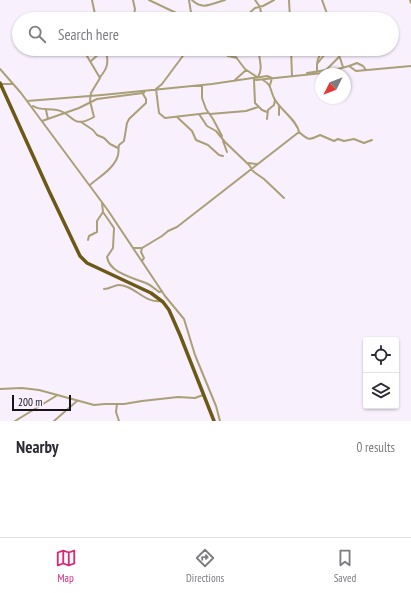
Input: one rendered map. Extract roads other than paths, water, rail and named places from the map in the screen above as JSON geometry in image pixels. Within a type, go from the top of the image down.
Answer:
[{"type":"main road","points":[[0,83],[80,256],[87,263],[151,293],[162,300],[176,324],[214,421]]},
{"type":"street","points":[[92,0],[95,12]]},
{"type":"street","points":[[134,0],[134,12]]},
{"type":"street","points":[[149,0],[176,12]]},
{"type":"street","points":[[191,0],[191,12]]},
{"type":"street","points":[[191,0],[204,6],[225,0]]},
{"type":"street","points":[[255,0],[260,7],[261,12]]},
{"type":"street","points":[[251,12],[255,8],[267,5],[274,0]]},
{"type":"street","points":[[289,0],[290,12]]},
{"type":"street","points":[[322,0],[326,12]]},
{"type":"street","points":[[88,56],[100,77]]},
{"type":"street","points":[[91,61],[97,56]]},
{"type":"street","points":[[80,122],[94,117],[90,96],[92,90],[100,80],[100,77],[106,70],[108,56]]},
{"type":"street","points":[[156,89],[165,80],[183,56]]},
{"type":"street","points":[[228,56],[236,58],[246,70],[257,77],[262,78]]},
{"type":"street","points":[[237,56],[238,61]]},
{"type":"street","points":[[253,79],[260,73],[260,56]]},
{"type":"street","points":[[291,56],[292,76]]},
{"type":"street","points":[[317,68],[318,59],[321,56]]},
{"type":"street","points":[[317,64],[322,56]]},
{"type":"street","points":[[328,68],[340,57],[343,67]]},
{"type":"street","points":[[27,100],[90,96],[202,85],[269,76],[272,78],[329,72],[357,63],[363,66],[366,70]]},
{"type":"street","points":[[349,66],[356,72],[411,66]]},
{"type":"street","points":[[0,69],[27,100],[90,185],[162,291],[185,322],[193,351],[216,406],[220,421]]},
{"type":"street","points":[[234,80],[246,70]]},
{"type":"street","points":[[301,75],[315,72]]},
{"type":"street","points":[[260,73],[262,78],[270,85],[275,100],[296,125],[299,132],[312,140],[320,135],[334,141],[339,139],[344,141],[354,139],[364,143],[372,140]]},
{"type":"street","points":[[270,85],[272,78]]},
{"type":"street","points":[[253,79],[255,103],[258,107],[267,112]]},
{"type":"street","points":[[0,83],[14,84]]},
{"type":"street","points":[[202,85],[202,98],[223,139],[227,152]]},
{"type":"street","points":[[156,89],[159,113],[165,118],[246,111],[258,107]]},
{"type":"street","points":[[42,121],[82,107],[101,98],[143,93],[146,90]]},
{"type":"street","points":[[90,185],[103,176],[114,163],[118,154],[119,144],[124,141],[129,119],[146,103],[143,93]]},
{"type":"street","points":[[266,119],[267,112],[274,105],[275,100]]},
{"type":"street","points":[[30,104],[37,108],[46,110],[56,109],[65,112],[71,119],[92,129],[110,144],[118,148]]},
{"type":"street","points":[[279,104],[279,115]]},
{"type":"street","points":[[46,110],[48,119]]},
{"type":"street","points":[[199,114],[206,125],[214,129],[255,173],[264,179],[284,198]]},
{"type":"street","points":[[176,117],[191,129],[196,140],[208,145],[223,156]]},
{"type":"street","points":[[214,129],[215,122]]},
{"type":"street","points":[[133,248],[142,248],[168,231],[177,227],[299,132]]},
{"type":"street","points":[[247,163],[256,164]]},
{"type":"street","points":[[102,202],[103,212],[114,228],[113,248],[107,257],[110,266],[114,270],[151,286],[159,292],[162,291]]},
{"type":"street","points":[[88,240],[89,236],[97,232],[97,221],[103,212]]},
{"type":"street","points":[[142,248],[141,252],[144,258],[142,261]]},
{"type":"street","points":[[104,290],[121,285],[153,301],[162,300]]},
{"type":"street","points":[[0,389],[35,389],[94,405],[170,398],[195,398],[204,394]]},
{"type":"street","points":[[15,421],[57,395]]},
{"type":"street","points":[[54,421],[78,401]]},
{"type":"street","points":[[117,404],[116,412],[119,421]]}]
